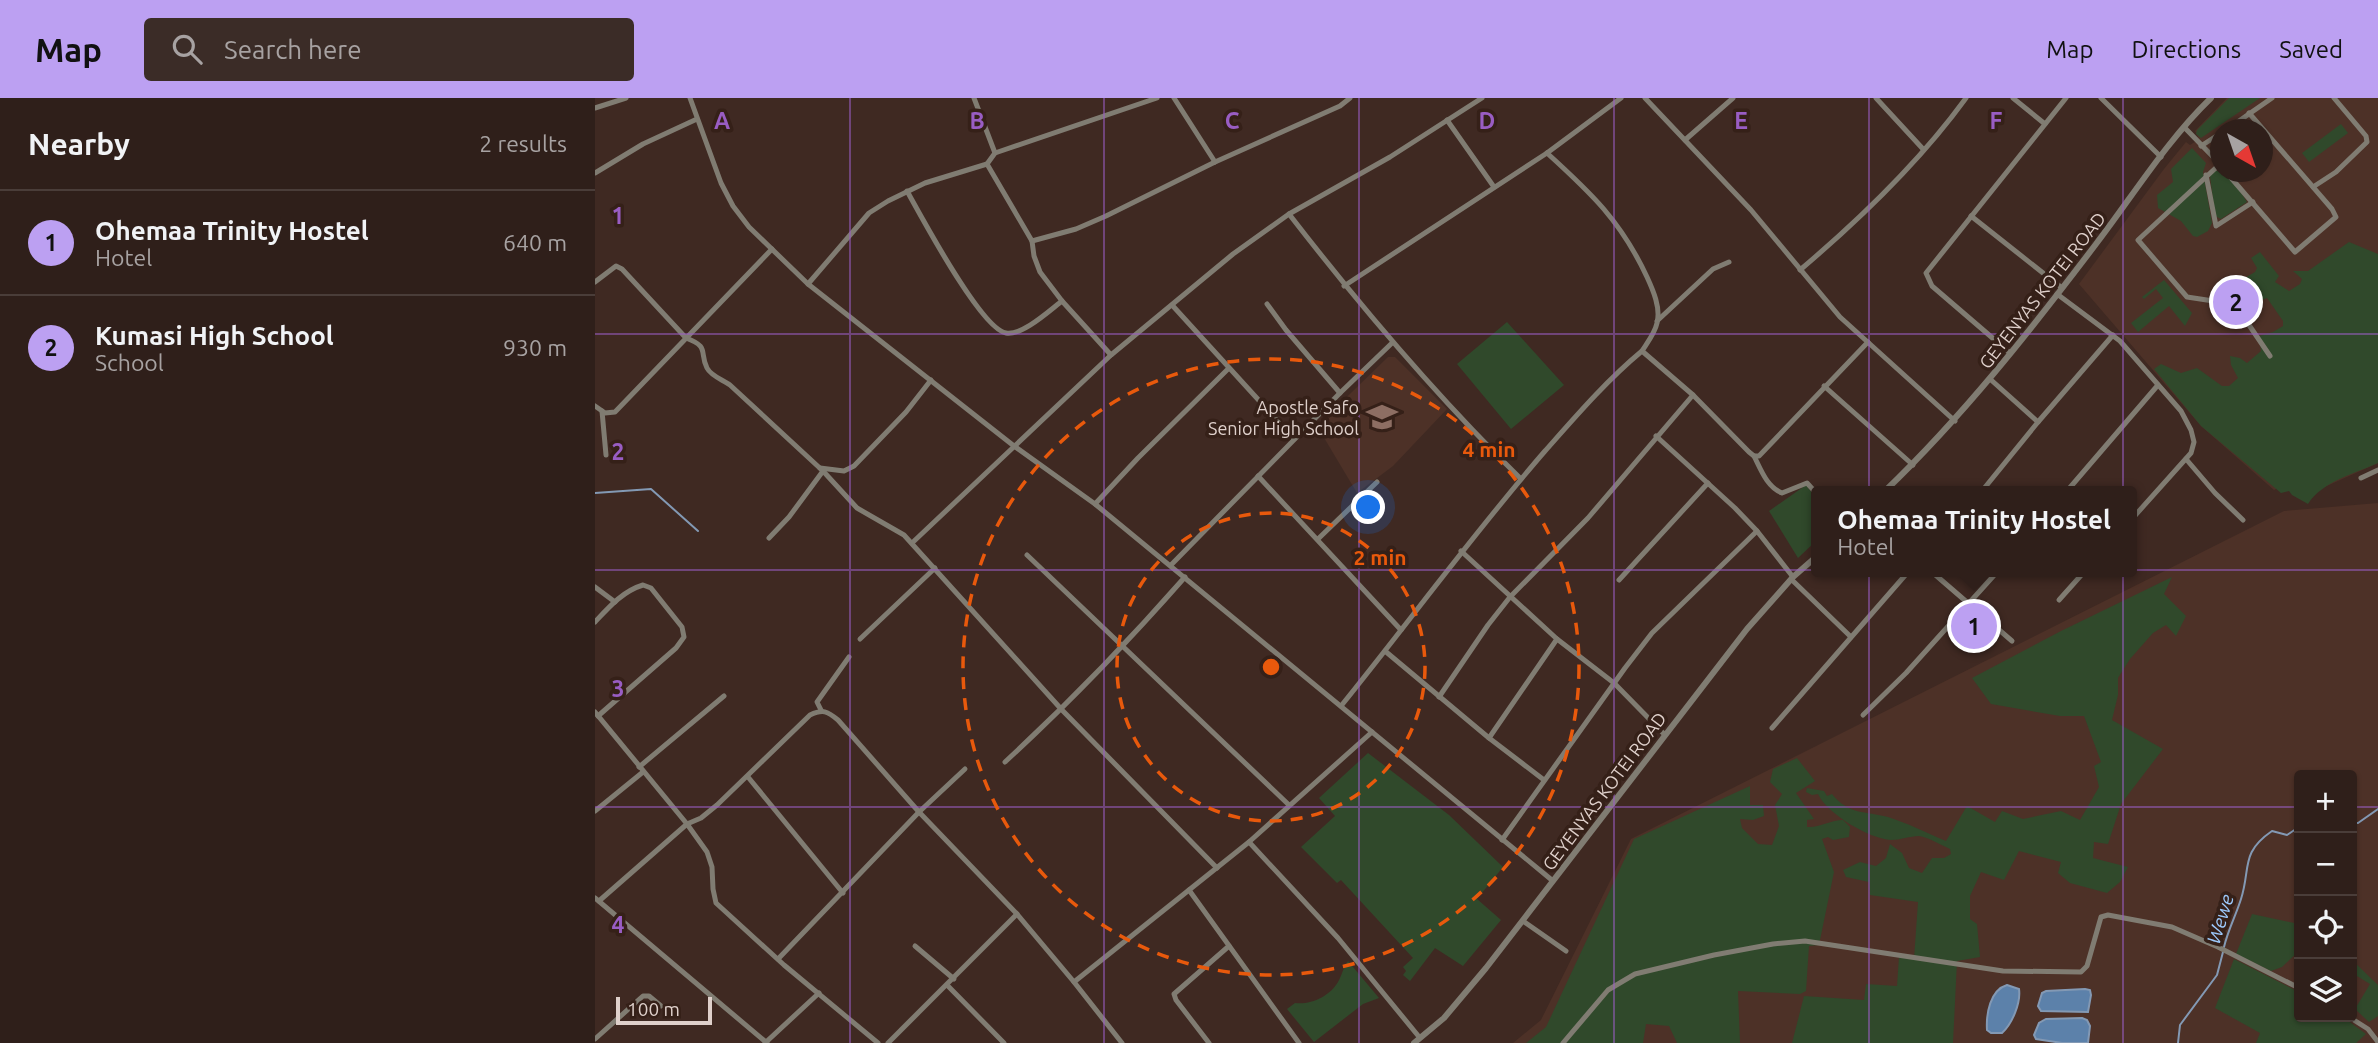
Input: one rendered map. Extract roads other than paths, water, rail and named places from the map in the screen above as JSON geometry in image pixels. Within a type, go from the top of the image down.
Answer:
[{"type":"street","points":[[595,106],[626,98]]},
{"type":"street","points":[[690,98],[720,183],[733,206],[749,227],[808,284],[1171,565],[1553,881]]},
{"type":"street","points":[[974,98],[995,153]]},
{"type":"street","points":[[808,284],[869,213],[907,191],[987,164],[995,153],[1157,98]]},
{"type":"street","points":[[1174,98],[1215,162]]},
{"type":"street","points":[[1032,241],[1076,229],[1106,216],[1215,162],[1340,106],[1350,98]]},
{"type":"street","points":[[912,543],[1111,355],[1233,254],[1289,214],[1390,157],[1482,98]]},
{"type":"street","points":[[1344,286],[1547,153],[1621,98]]},
{"type":"street","points":[[1645,98],[1751,210],[1840,317],[1955,421]]},
{"type":"street","points":[[1685,140],[1733,98]]},
{"type":"street","points":[[1876,98],[1923,149]]},
{"type":"street","points":[[1800,270],[1852,226],[1966,98]]},
{"type":"street","points":[[2013,98],[2045,124]]},
{"type":"street","points":[[2010,353],[1928,280],[1926,273],[2066,98]]},
{"type":"street","points":[[2101,98],[2161,158]]},
{"type":"street","name":"GEYENYAS KOTEI ROAD","points":[[1890,486],[1955,421],[1990,379],[2185,127],[2211,98]]},
{"type":"street","points":[[2241,119],[2272,98]]},
{"type":"street","points":[[2313,187],[2336,172],[2367,142],[2366,136],[2334,98]]},
{"type":"street","points":[[2235,182],[2295,252],[2336,217],[2249,113]]},
{"type":"street","points":[[595,173],[643,144],[697,120]]},
{"type":"street","points":[[1447,120],[1494,187]]},
{"type":"street","points":[[2185,127],[2210,155]]},
{"type":"street","points":[[2201,146],[2210,140]]},
{"type":"street","points":[[1341,706],[1461,551],[1521,479],[1605,385],[1642,351],[1657,321],[1658,313],[1652,289],[1625,234],[1584,187],[1547,153]]},
{"type":"street","points":[[987,164],[1032,241],[1040,272],[1062,301],[1111,355]]},
{"type":"street","points":[[2210,172],[2143,234],[2139,240],[2140,244],[2187,297],[2220,302],[2247,322],[2270,356]]},
{"type":"street","points":[[2206,175],[2216,226],[2253,202]]},
{"type":"street","points":[[907,191],[949,265],[983,314],[999,331],[1008,334],[1023,330],[1062,301]]},
{"type":"street","points":[[1289,214],[1392,343],[1482,441],[1521,479]]},
{"type":"street","points":[[1971,216],[2113,335],[2181,411],[2191,429],[2194,442],[2191,453],[2137,513]]},
{"type":"street","points":[[595,406],[610,414],[615,412],[772,249]]},
{"type":"street","points":[[1657,321],[1713,269],[1729,262]]},
{"type":"street","points":[[595,282],[616,266],[622,269],[687,338],[699,344],[704,350],[706,366],[712,374],[730,385],[821,469],[857,508],[904,535],[912,543],[1062,710],[1217,868]]},
{"type":"street","points":[[1267,304],[1340,393]]},
{"type":"street","points":[[1172,305],[1294,439]]},
{"type":"street","points":[[1986,486],[2113,335]]},
{"type":"street","points":[[1754,456],[1765,452],[1868,342]]},
{"type":"street","points":[[1171,565],[1392,343]]},
{"type":"street","points":[[1642,351],[1754,456],[1765,478],[1775,490],[1782,493],[1807,483],[1811,487]]},
{"type":"street","points":[[1095,505],[1138,458],[1228,369]]},
{"type":"street","points":[[1990,379],[2038,422]]},
{"type":"street","points":[[821,469],[844,471],[854,466],[906,412],[931,380]]},
{"type":"street","points":[[2071,486],[2158,385]]},
{"type":"street","points":[[1824,386],[1913,465]]},
{"type":"street","points":[[1439,697],[1510,597],[1588,518],[1693,396]]},
{"type":"street","points":[[602,411],[606,455]]},
{"type":"street","points":[[1656,436],[1757,531],[1792,578],[1851,637]]},
{"type":"street","points":[[2186,459],[2243,520]]},
{"type":"street","points":[[769,538],[789,517],[821,469]]},
{"type":"street","points":[[2361,478],[2378,470]]},
{"type":"street","points":[[1258,476],[1401,630]]},
{"type":"street","points":[[1318,539],[1377,482]]},
{"type":"street","points":[[1619,580],[1708,483]]},
{"type":"street","points":[[1503,840],[1614,682],[1652,633],[1757,531]]},
{"type":"street","points":[[1461,551],[1557,639],[1614,682],[1665,734]]},
{"type":"street","points":[[1027,555],[1289,804]]},
{"type":"street","name":"GEYENYAS KOTEI ROAD","points":[[1414,1043],[1444,1018],[1523,920],[1747,629],[1792,578],[1811,561]]},
{"type":"street","points":[[860,639],[935,568]]},
{"type":"street","points":[[1772,729],[1903,577]]},
{"type":"street","points":[[1938,577],[2012,641]]},
{"type":"street","points":[[1863,715],[1993,577]]},
{"type":"street","points":[[2059,600],[2080,577]]},
{"type":"street","points":[[1005,762],[1062,710],[1123,648],[1185,578]]},
{"type":"street","points":[[595,622],[615,601],[633,588],[643,585],[651,588],[682,627],[684,637],[676,648],[597,718],[687,824],[706,852],[712,867],[716,903],[878,1043]]},
{"type":"street","points":[[595,587],[615,601]]},
{"type":"street","points":[[1489,738],[1557,639]]},
{"type":"street","points":[[1385,651],[1544,780]]},
{"type":"street","points":[[821,710],[817,702],[849,657]]},
{"type":"street","points":[[595,811],[724,696]]},
{"type":"street","points":[[819,993],[766,1043],[597,900],[687,824],[701,818],[748,777],[810,715],[821,710],[838,720],[919,812],[1017,914],[1122,1043]]},
{"type":"street","points":[[1074,982],[1249,842],[1371,732]]},
{"type":"street","points":[[778,959],[919,812],[965,769]]},
{"type":"street","points":[[748,777],[843,893]]},
{"type":"street","points":[[1249,842],[1338,938],[1420,1038]]},
{"type":"street","points":[[1189,890],[1299,1043]]},
{"type":"street","points":[[888,1043],[1017,914]]},
{"type":"street","points":[[1563,1043],[1608,990],[1635,974],[1714,954],[1773,944],[1805,942],[2003,971],[2081,972],[2087,966],[2101,917],[2108,915],[2172,927],[2221,948],[2294,985]]},
{"type":"street","points":[[1523,920],[1566,951]]},
{"type":"street","points":[[915,946],[954,979]]},
{"type":"street","points":[[1209,1043],[1174,994],[1229,946]]},
{"type":"street","points":[[947,985],[1004,1043]]},
{"type":"street","points":[[595,1039],[643,996],[649,996],[661,1006]]},
{"type":"street","points":[[2357,1022],[2368,1029],[2378,1042]]},
{"type":"water","points":[[2007,985],[2019,989],[2015,1013],[2002,1033],[1991,1033],[1987,1030],[1990,1003],[1997,992]]},
{"type":"water","points":[[2090,990],[2091,995],[2088,1012],[2041,1011],[2038,1006],[2042,993],[2046,991]]},
{"type":"water","points":[[2046,1019],[2087,1020],[2090,1026],[2088,1043],[2062,1043],[2036,1039],[2034,1035],[2039,1023]]},
{"type":"waterway","points":[[595,493],[651,489],[698,531]]},
{"type":"waterway","name":"Wewe","points":[[2357,823],[2378,809]]},
{"type":"waterway","name":"Wewe","points":[[2224,947],[2241,899],[2248,862],[2255,847],[2272,831],[2287,835],[2294,830]]},
{"type":"waterway","name":"Wewe","points":[[2178,1043],[2180,1025],[2217,975],[2223,952]]},
{"type":"place","name":"Kumasi High School","points":[[2236,302]]},
{"type":"place","name":"Apostle Safo Senior High School","points":[[1382,417]]},
{"type":"place","name":"Ohemaa Trinity Hostel","points":[[1974,626]]}]
